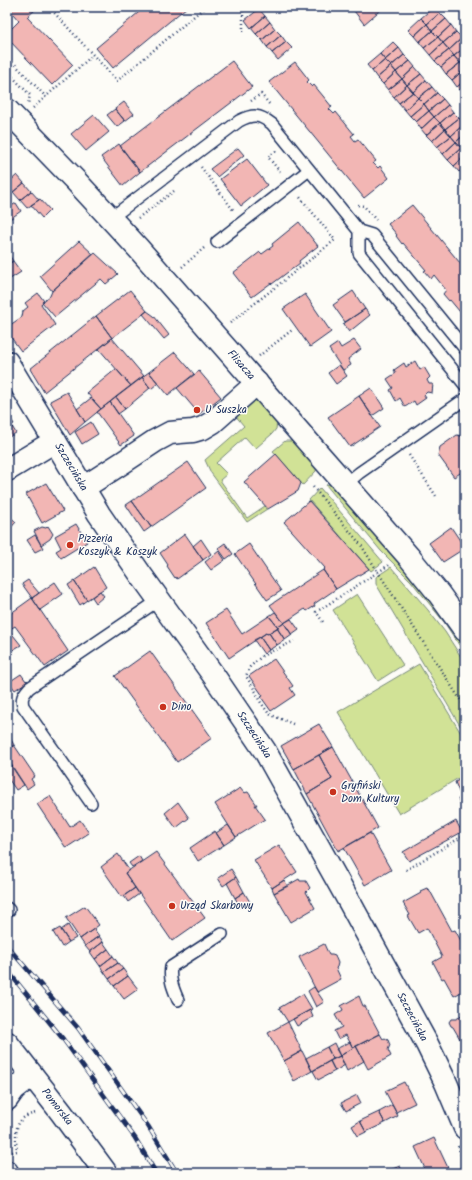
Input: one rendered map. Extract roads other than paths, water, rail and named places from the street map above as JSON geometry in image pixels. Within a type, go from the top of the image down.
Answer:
[{"type":"street","name":"Flisacza","points":[[7,110],[111,218],[346,484],[419,569],[465,630]]},
{"type":"street","name":"Szczecińska","points":[[7,362],[107,525],[241,715],[279,775],[424,1039],[446,1083],[465,1128]]},
{"type":"street","points":[[83,488],[155,441],[170,433],[193,431],[203,428],[213,422],[257,383]]},
{"type":"street","points":[[7,470],[55,441]]},
{"type":"street","name":"Pomorska","points":[[7,1043],[106,1173]]},
{"type":"street","points":[[7,1099],[14,1089],[32,1075]]},
{"type":"lane","points":[[111,218],[239,121],[248,116],[264,118],[272,124],[359,232],[372,236],[465,349]]},
{"type":"lane","points":[[217,242],[309,170]]},
{"type":"lane","points":[[359,232],[359,253],[465,385]]},
{"type":"lane","points":[[346,484],[359,473],[465,399]]},
{"type":"lane","points":[[91,803],[24,706],[22,700],[23,694],[29,688],[159,600]]},
{"type":"lane","points":[[178,1000],[171,983],[171,967],[222,934]]},
{"type":"railway","points":[[7,946],[78,1028],[148,1126],[177,1173]]},
{"type":"railway","points":[[7,970],[63,1039],[135,1138],[156,1173]]},
{"type":"place","name":"U Suszka","points":[[197,410]]},
{"type":"place","name":"Pizzeria Koszyk & Koszyk","points":[[70,545]]},
{"type":"place","name":"Dino","points":[[163,707]]},
{"type":"place","name":"Gryfiński Dom Kultury","points":[[333,792]]},
{"type":"place","name":"Urząd Skarbowy","points":[[172,906]]}]
